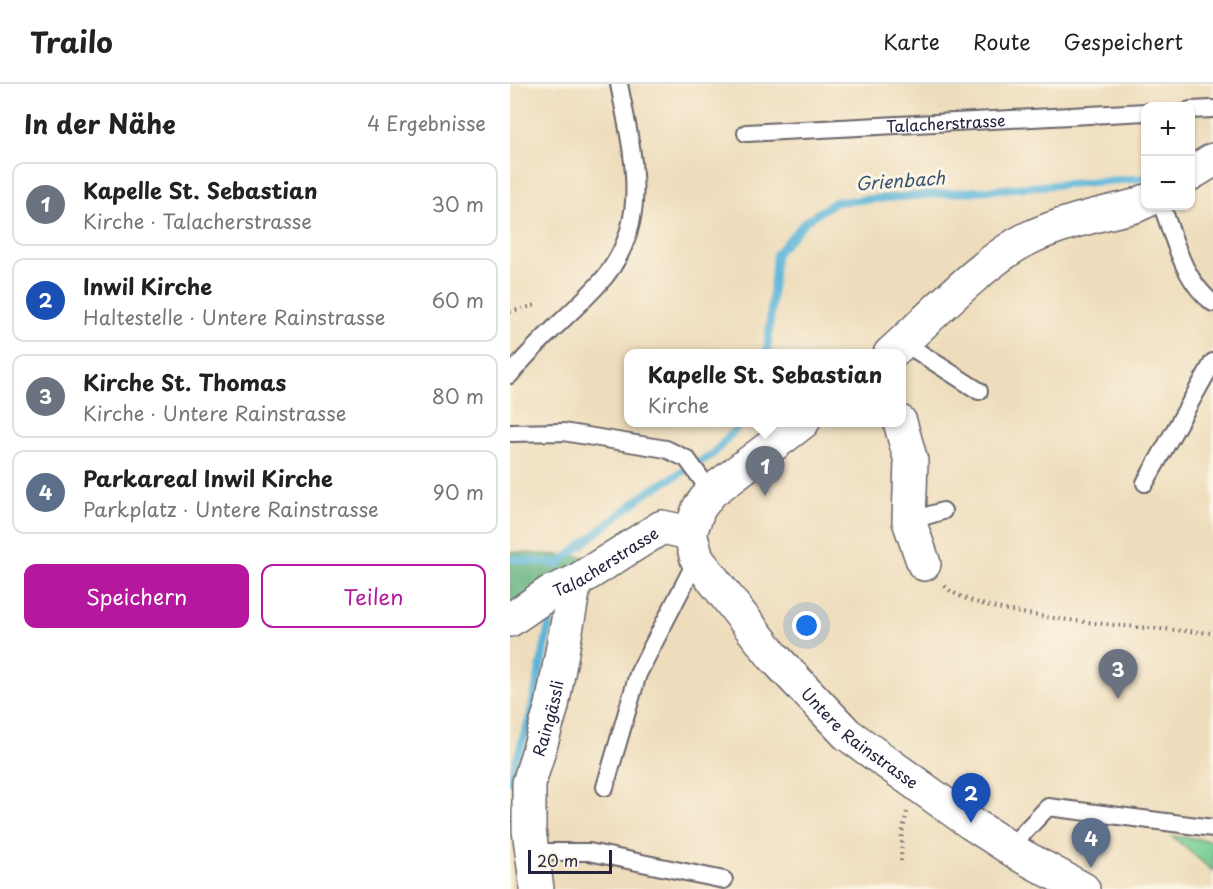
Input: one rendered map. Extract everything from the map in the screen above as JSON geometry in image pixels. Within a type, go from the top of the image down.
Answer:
[{"type":"street","points":[[1195,171],[1213,160]]},
{"type":"street","points":[[897,348],[992,262],[1027,239],[1068,222],[1141,203]]},
{"type":"street","points":[[694,546],[699,508],[708,488],[797,427]]},
{"type":"street","points":[[901,427],[910,461],[909,520],[924,564]]},
{"type":"street","name":"Talacherstrasse","points":[[510,620],[549,593],[575,582],[662,527],[694,546]]},
{"type":"street","name":"Untere Rainstrasse","points":[[694,546],[773,656],[846,734],[914,785],[1009,848],[1083,889]]},
{"type":"street","name":"Raingässli","points":[[537,889],[529,830],[529,783],[552,706],[575,582]]},
{"type":"lane","points":[[510,375],[529,350],[598,285],[629,240],[635,198],[633,154],[619,84]]},
{"type":"lane","points":[[1195,110],[1213,109]]},
{"type":"lane","name":"Talacherstrasse","points":[[746,133],[1141,112]]},
{"type":"lane","points":[[1164,210],[1187,272],[1199,292],[1213,303]]},
{"type":"lane","points":[[906,353],[979,391]]},
{"type":"lane","points":[[1145,483],[1213,362]]},
{"type":"lane","points":[[510,433],[563,432],[666,449],[687,459],[708,488]]},
{"type":"lane","points":[[909,520],[943,511]]},
{"type":"lane","points":[[605,786],[638,674],[694,546]]},
{"type":"lane","points":[[1009,848],[1047,807],[1213,828]]},
{"type":"lane","points":[[532,852],[589,852],[724,880]]},
{"type":"path","points":[[510,312],[536,305]]},
{"type":"path","points":[[924,564],[953,595],[1011,613],[1210,633]]},
{"type":"path","points":[[901,861],[902,833]]},
{"type":"green space","points":[[510,552],[621,559],[510,617]]},
{"type":"green space","points":[[1172,836],[1213,841],[1213,871]]},
{"type":"waterway","name":"Grienbach","points":[[767,349],[776,254],[806,221],[835,202],[1141,178]]},
{"type":"waterway","name":"Grienbach","points":[[697,463],[712,455],[737,427]]},
{"type":"waterway","name":"Grienbach","points":[[510,559],[558,564],[649,491],[686,470]]},
{"type":"waterway","points":[[510,781],[530,717],[554,601]]},
{"type":"place","name":"Kapelle St. Sebastian","points":[[765,496]]},
{"type":"place","name":"Kirche St. Thomas","points":[[1118,699]]},
{"type":"place","name":"Inwil Kirche","points":[[971,823]]},
{"type":"place","name":"Parkareal Inwil Kirche","points":[[1091,868]]}]
